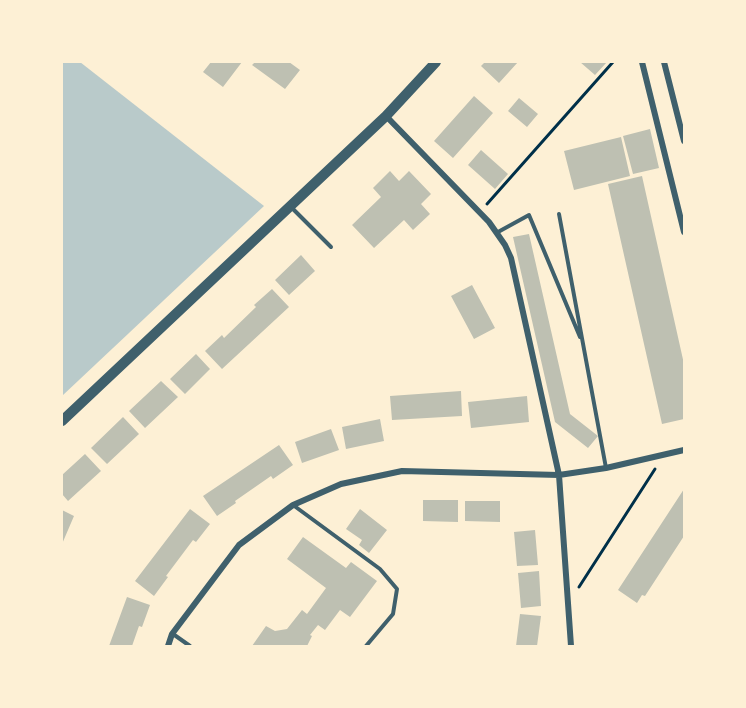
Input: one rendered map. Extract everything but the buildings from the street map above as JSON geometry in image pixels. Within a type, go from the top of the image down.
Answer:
[{"type":"street","points":[[62,421],[386,116],[436,62]]},
{"type":"street","points":[[642,62],[684,232]]},
{"type":"street","points":[[664,62],[684,141]]},
{"type":"street","points":[[386,116],[498,232],[516,272],[559,475],[571,646]]},
{"type":"street","points":[[168,646],[172,634],[239,545],[293,505],[341,484],[402,471],[559,475],[606,468],[684,450]]},
{"type":"lane","points":[[290,206],[331,248]]},
{"type":"lane","points":[[560,214],[606,468]]},
{"type":"lane","points":[[498,232],[529,215],[583,345]]},
{"type":"lane","points":[[293,505],[380,569],[397,590],[393,614],[366,646]]},
{"type":"lane","points":[[172,634],[190,646]]},
{"type":"path","points":[[480,212],[613,62]]},
{"type":"path","points":[[568,603],[664,455]]},
{"type":"shaded area","points":[[62,62],[80,62],[264,206],[62,396]]}]
